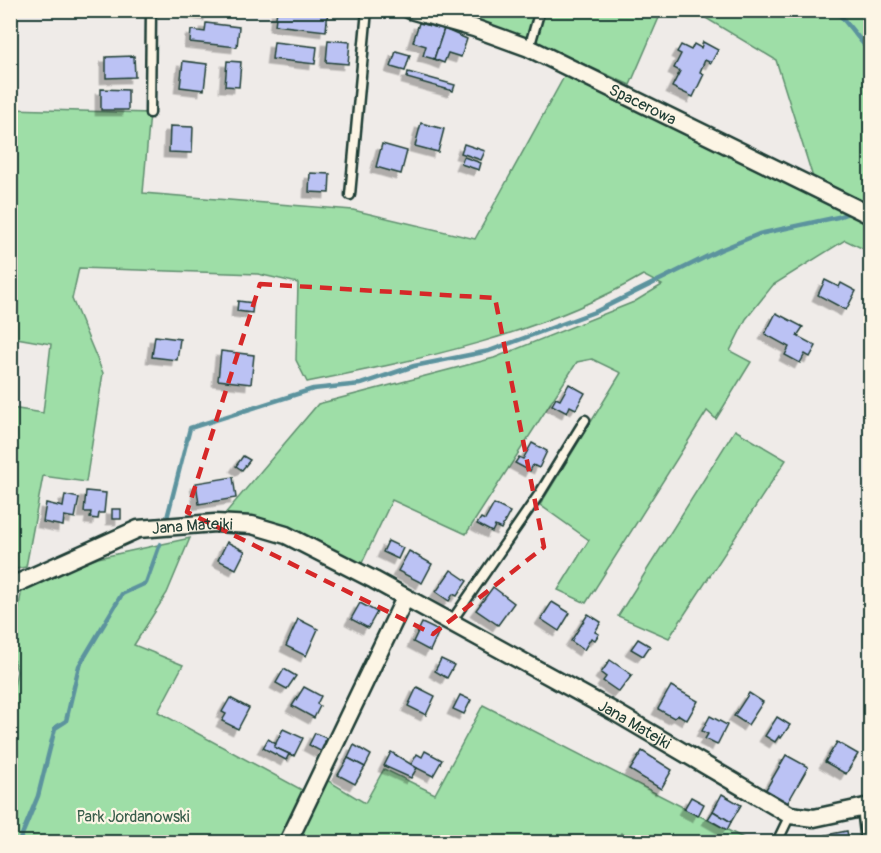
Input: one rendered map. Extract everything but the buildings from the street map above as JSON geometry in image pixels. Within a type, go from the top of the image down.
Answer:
[{"type":"street","name":"Spacerowa","points":[[410,10],[474,28],[529,48],[870,215]]},
{"type":"street","name":"Jana Matejki","points":[[10,584],[18,583],[138,529],[215,523],[252,525],[286,535],[451,622],[613,711],[790,815],[814,818],[866,807]]},
{"type":"street","points":[[288,843],[405,598]]},
{"type":"lane","points":[[150,113],[151,10]]},
{"type":"lane","points":[[350,195],[367,10]]},
{"type":"lane","points":[[529,48],[540,10]]},
{"type":"lane","points":[[451,622],[540,493],[585,420]]},
{"type":"lane","points":[[866,807],[866,843]]},
{"type":"lane","points":[[777,843],[790,815]]},
{"type":"highlighted area","points":[[260,284],[495,298],[544,547],[433,634],[187,512]]},
{"type":"green space","points":[[656,10],[661,13],[630,85],[539,44],[426,11]]},
{"type":"green space","points":[[694,11],[870,11],[870,209],[815,184],[776,60]]},
{"type":"green space","points":[[565,75],[870,219],[870,252],[845,240],[773,285],[746,319],[730,351],[751,362],[716,419],[707,411],[586,603],[558,590],[589,540],[540,505],[621,373],[592,359],[577,362],[466,534],[392,500],[361,565],[265,519],[223,516],[318,404],[494,358],[634,302],[662,285],[643,275],[564,314],[522,329],[437,354],[307,382],[296,360],[298,283],[258,274],[79,268],[72,299],[103,373],[86,482],[43,476],[26,567],[11,570],[11,408],[43,413],[51,344],[11,337],[11,109],[150,113],[143,193],[353,210],[475,239]]},
{"type":"green space","points":[[735,430],[786,460],[669,638],[618,616]]},
{"type":"green space","name":"Park Jordanowski","points":[[190,538],[167,593],[134,645],[183,665],[158,712],[304,791],[279,842],[11,842],[10,707],[17,671],[11,653],[22,588],[98,558]]},
{"type":"green space","points":[[483,705],[751,842],[639,842],[621,833],[616,842],[297,842],[327,780],[365,803],[384,769],[435,794]]},
{"type":"waterway","points":[[836,10],[870,52]]},
{"type":"waterway","points":[[166,522],[190,428],[313,389],[361,384],[414,366],[489,351],[597,311],[720,250],[759,234],[838,217],[851,212]]},
{"type":"waterway","points":[[19,842],[38,796],[55,728],[66,721],[79,666],[122,594],[146,583],[160,544]]}]
